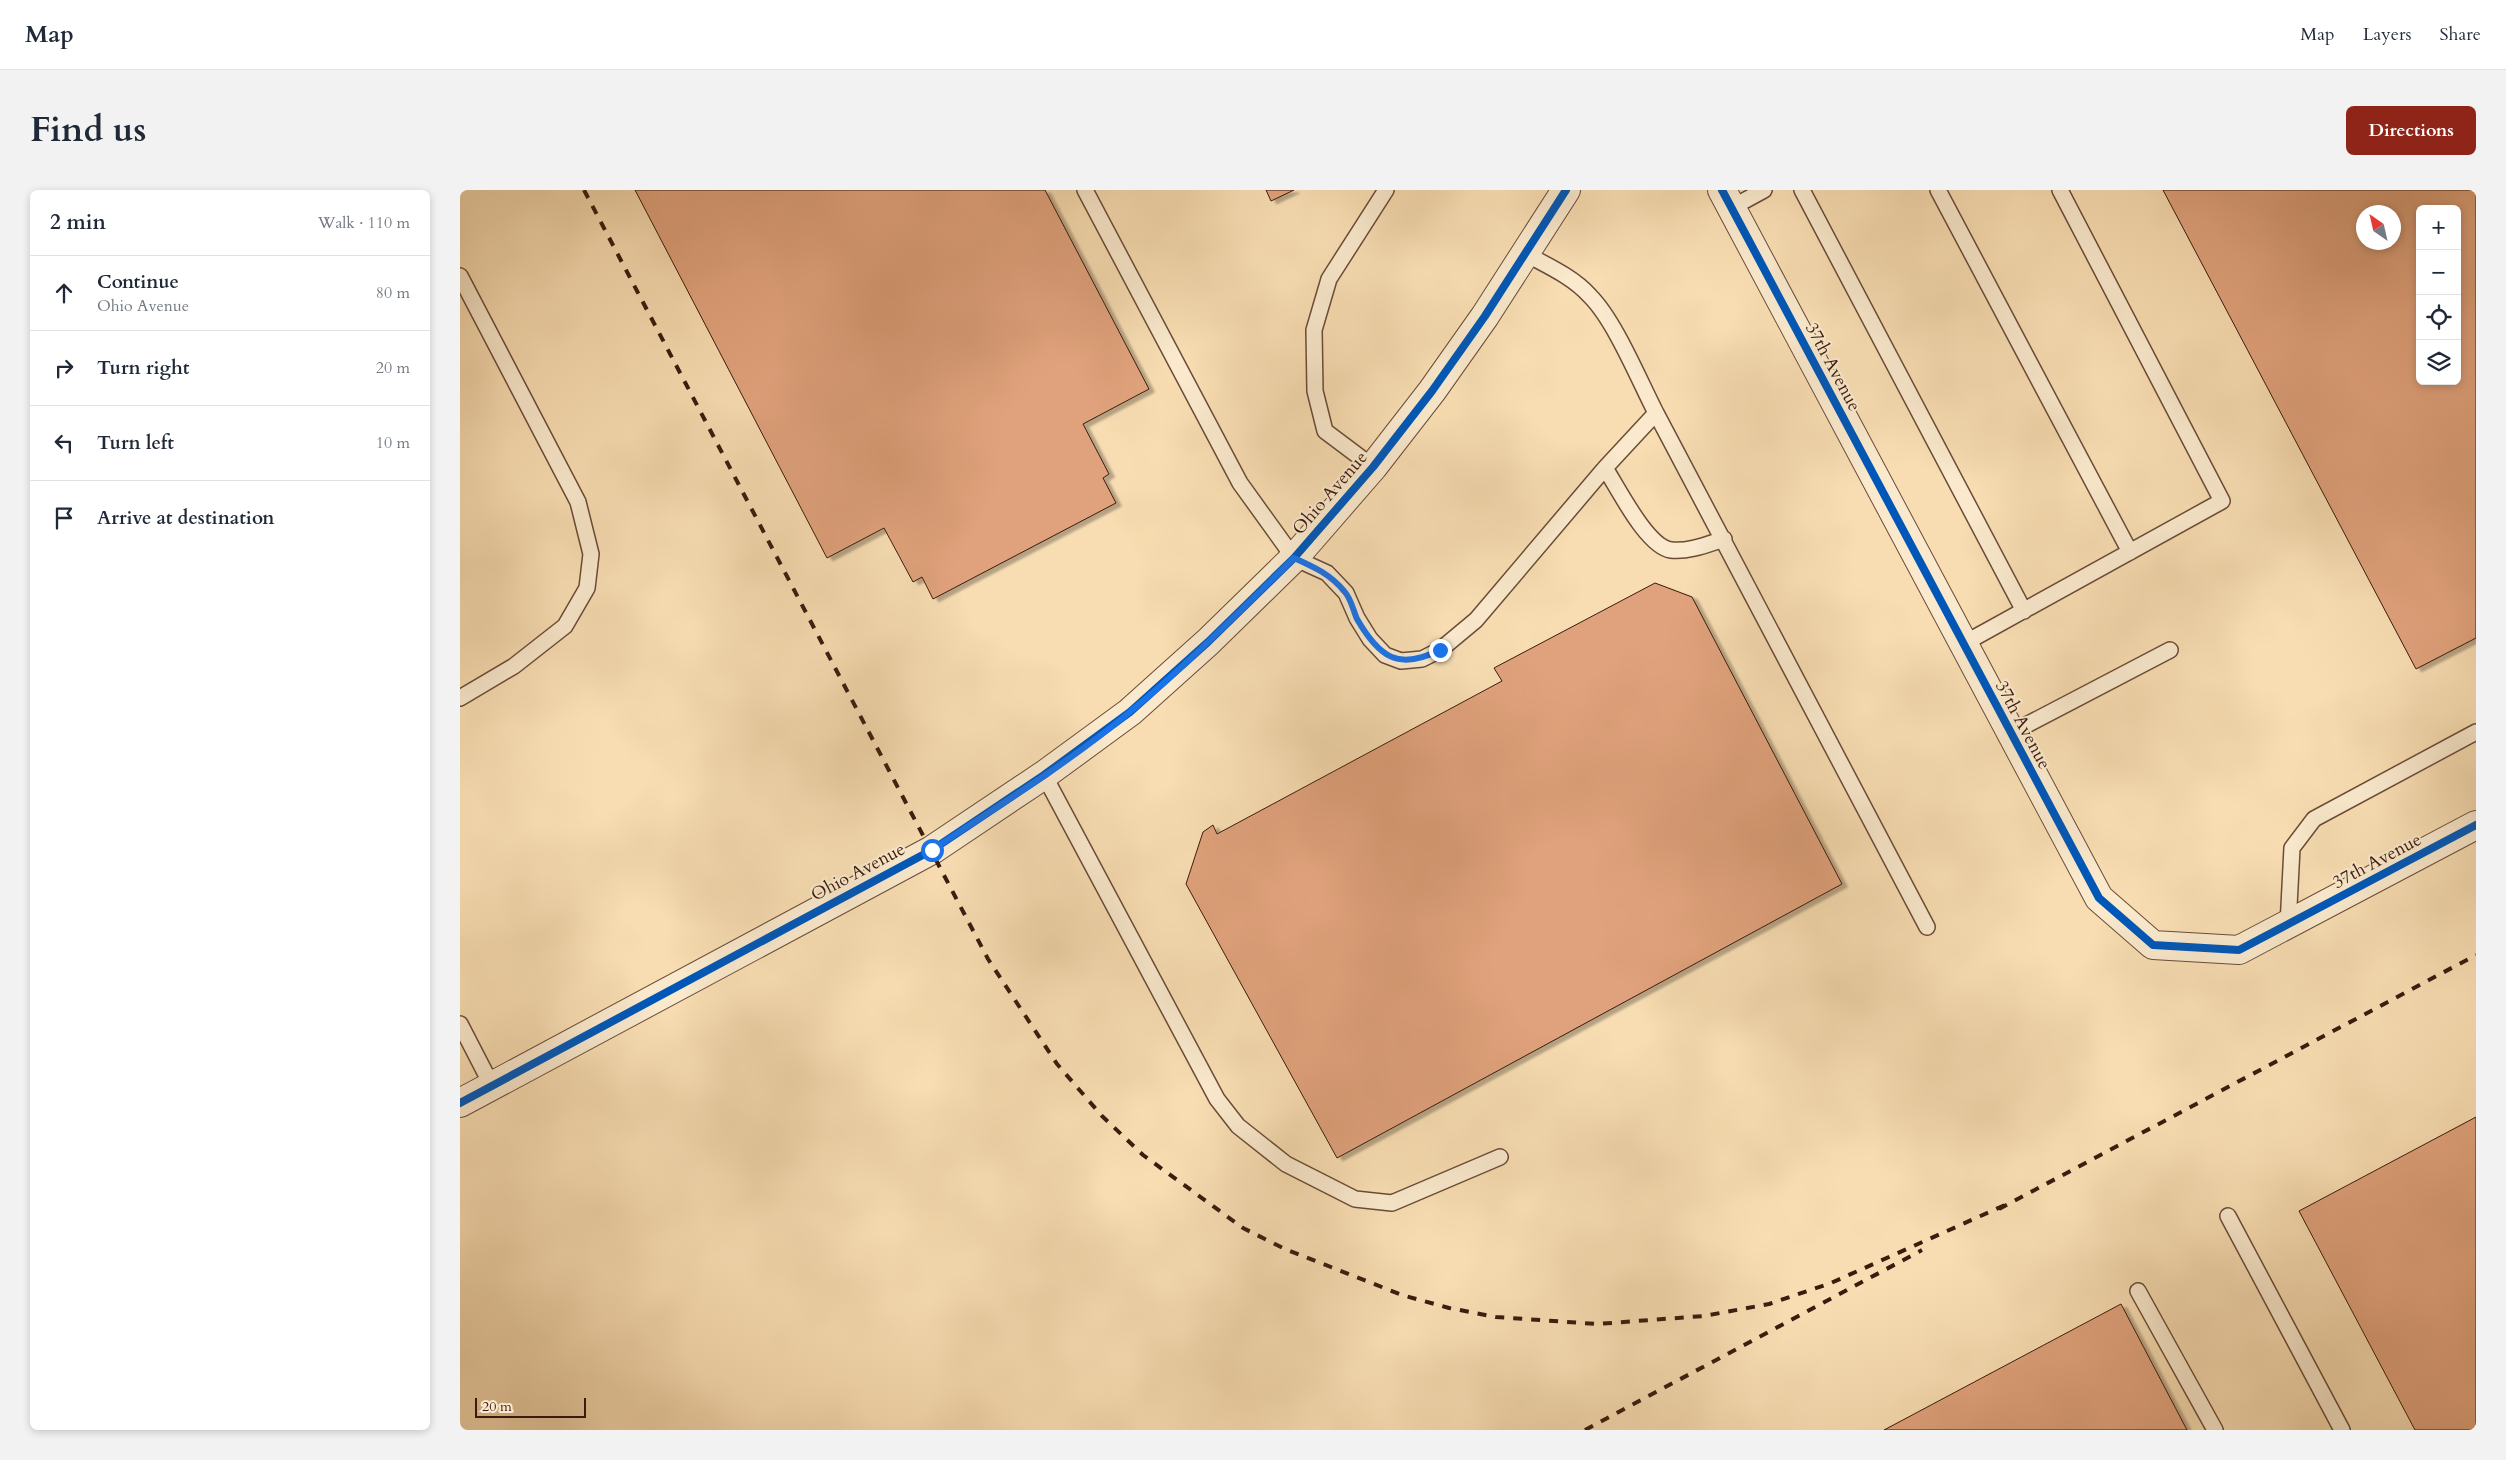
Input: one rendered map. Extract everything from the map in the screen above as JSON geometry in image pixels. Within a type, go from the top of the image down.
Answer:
[{"type":"street","name":"Ohio Avenue","points":[[460,1103],[932,850],[1044,775],[1130,712],[1208,642],[1294,558],[1373,467],[1432,391],[1526,254],[1566,190]]},
{"type":"street","name":"37th Avenue","points":[[1727,199],[2098,898],[2154,945],[2239,950],[2476,826]]},
{"type":"lane","points":[[1085,190],[1240,483],[1294,558],[1328,573],[1346,593],[1357,618],[1370,640],[1385,655],[1401,661],[1422,659],[1440,650],[1476,620],[1605,468],[1656,413]]},
{"type":"lane","points":[[1373,467],[1325,431],[1316,391],[1314,330],[1329,279],[1386,190]]},
{"type":"lane","points":[[1727,199],[1764,190]]},
{"type":"lane","points":[[1802,190],[2024,611]]},
{"type":"lane","points":[[1938,190],[2130,552]]},
{"type":"lane","points":[[1963,644],[2222,501],[2060,190]]},
{"type":"lane","points":[[1526,254],[1569,278],[1591,296],[1610,324],[1927,927]]},
{"type":"lane","points":[[460,276],[578,502],[591,554],[587,588],[565,626],[514,666],[460,698]]},
{"type":"lane","points":[[1605,468],[1652,541],[1661,547],[1671,550],[1685,550],[1724,539]]},
{"type":"lane","points":[[2011,733],[2170,650]]},
{"type":"lane","points":[[2288,925],[2292,848],[2314,819],[2476,732]]},
{"type":"lane","points":[[1044,775],[1217,1099],[1238,1126],[1286,1164],[1355,1199],[1392,1203],[1500,1157]]},
{"type":"lane","points":[[460,1024],[492,1086]]},
{"type":"lane","points":[[2228,1216],[2342,1430]]},
{"type":"lane","points":[[2138,1291],[2215,1430]]},
{"type":"building","points":[[635,190],[1045,190],[1149,389],[1083,424],[1109,474],[1103,478],[1116,503],[933,599],[922,577],[913,582],[884,528],[827,558]]},
{"type":"building","points":[[1266,190],[1294,190],[1271,201]]},
{"type":"building","points":[[2163,190],[2476,190],[2476,638],[2416,669]]},
{"type":"building","points":[[1655,583],[1692,597],[1842,884],[1337,1158],[1186,884],[1203,832],[1213,825],[1217,834],[1502,681],[1494,668]]},
{"type":"building","points":[[2476,1117],[2476,1430],[2415,1430],[2299,1211]]},
{"type":"building","points":[[2121,1304],[2187,1430],[1884,1430]]},
{"type":"railway","points":[[584,190],[988,959],[1057,1064],[1102,1116],[1143,1155],[1243,1228],[1285,1249],[1402,1295],[1449,1308],[1496,1317],[1597,1324],[1704,1316],[1769,1304],[1831,1283],[2005,1205]]},
{"type":"railway","points":[[1999,1209],[2476,955]]},
{"type":"railway","points":[[1585,1430],[1922,1250]]},
{"type":"cycle path","points":[[460,1103],[932,850],[1044,775],[1130,712],[1208,642],[1294,558],[1373,467],[1432,391],[1485,316],[1566,190]]},
{"type":"cycle path","points":[[1722,190],[2099,898],[2153,945],[2239,950],[2476,825]]},
{"type":"route","points":[[932,850],[1044,775],[1130,712],[1208,642],[1294,558],[1328,573],[1346,593],[1357,618],[1370,640],[1385,655],[1401,661],[1422,659],[1440,650]]}]
